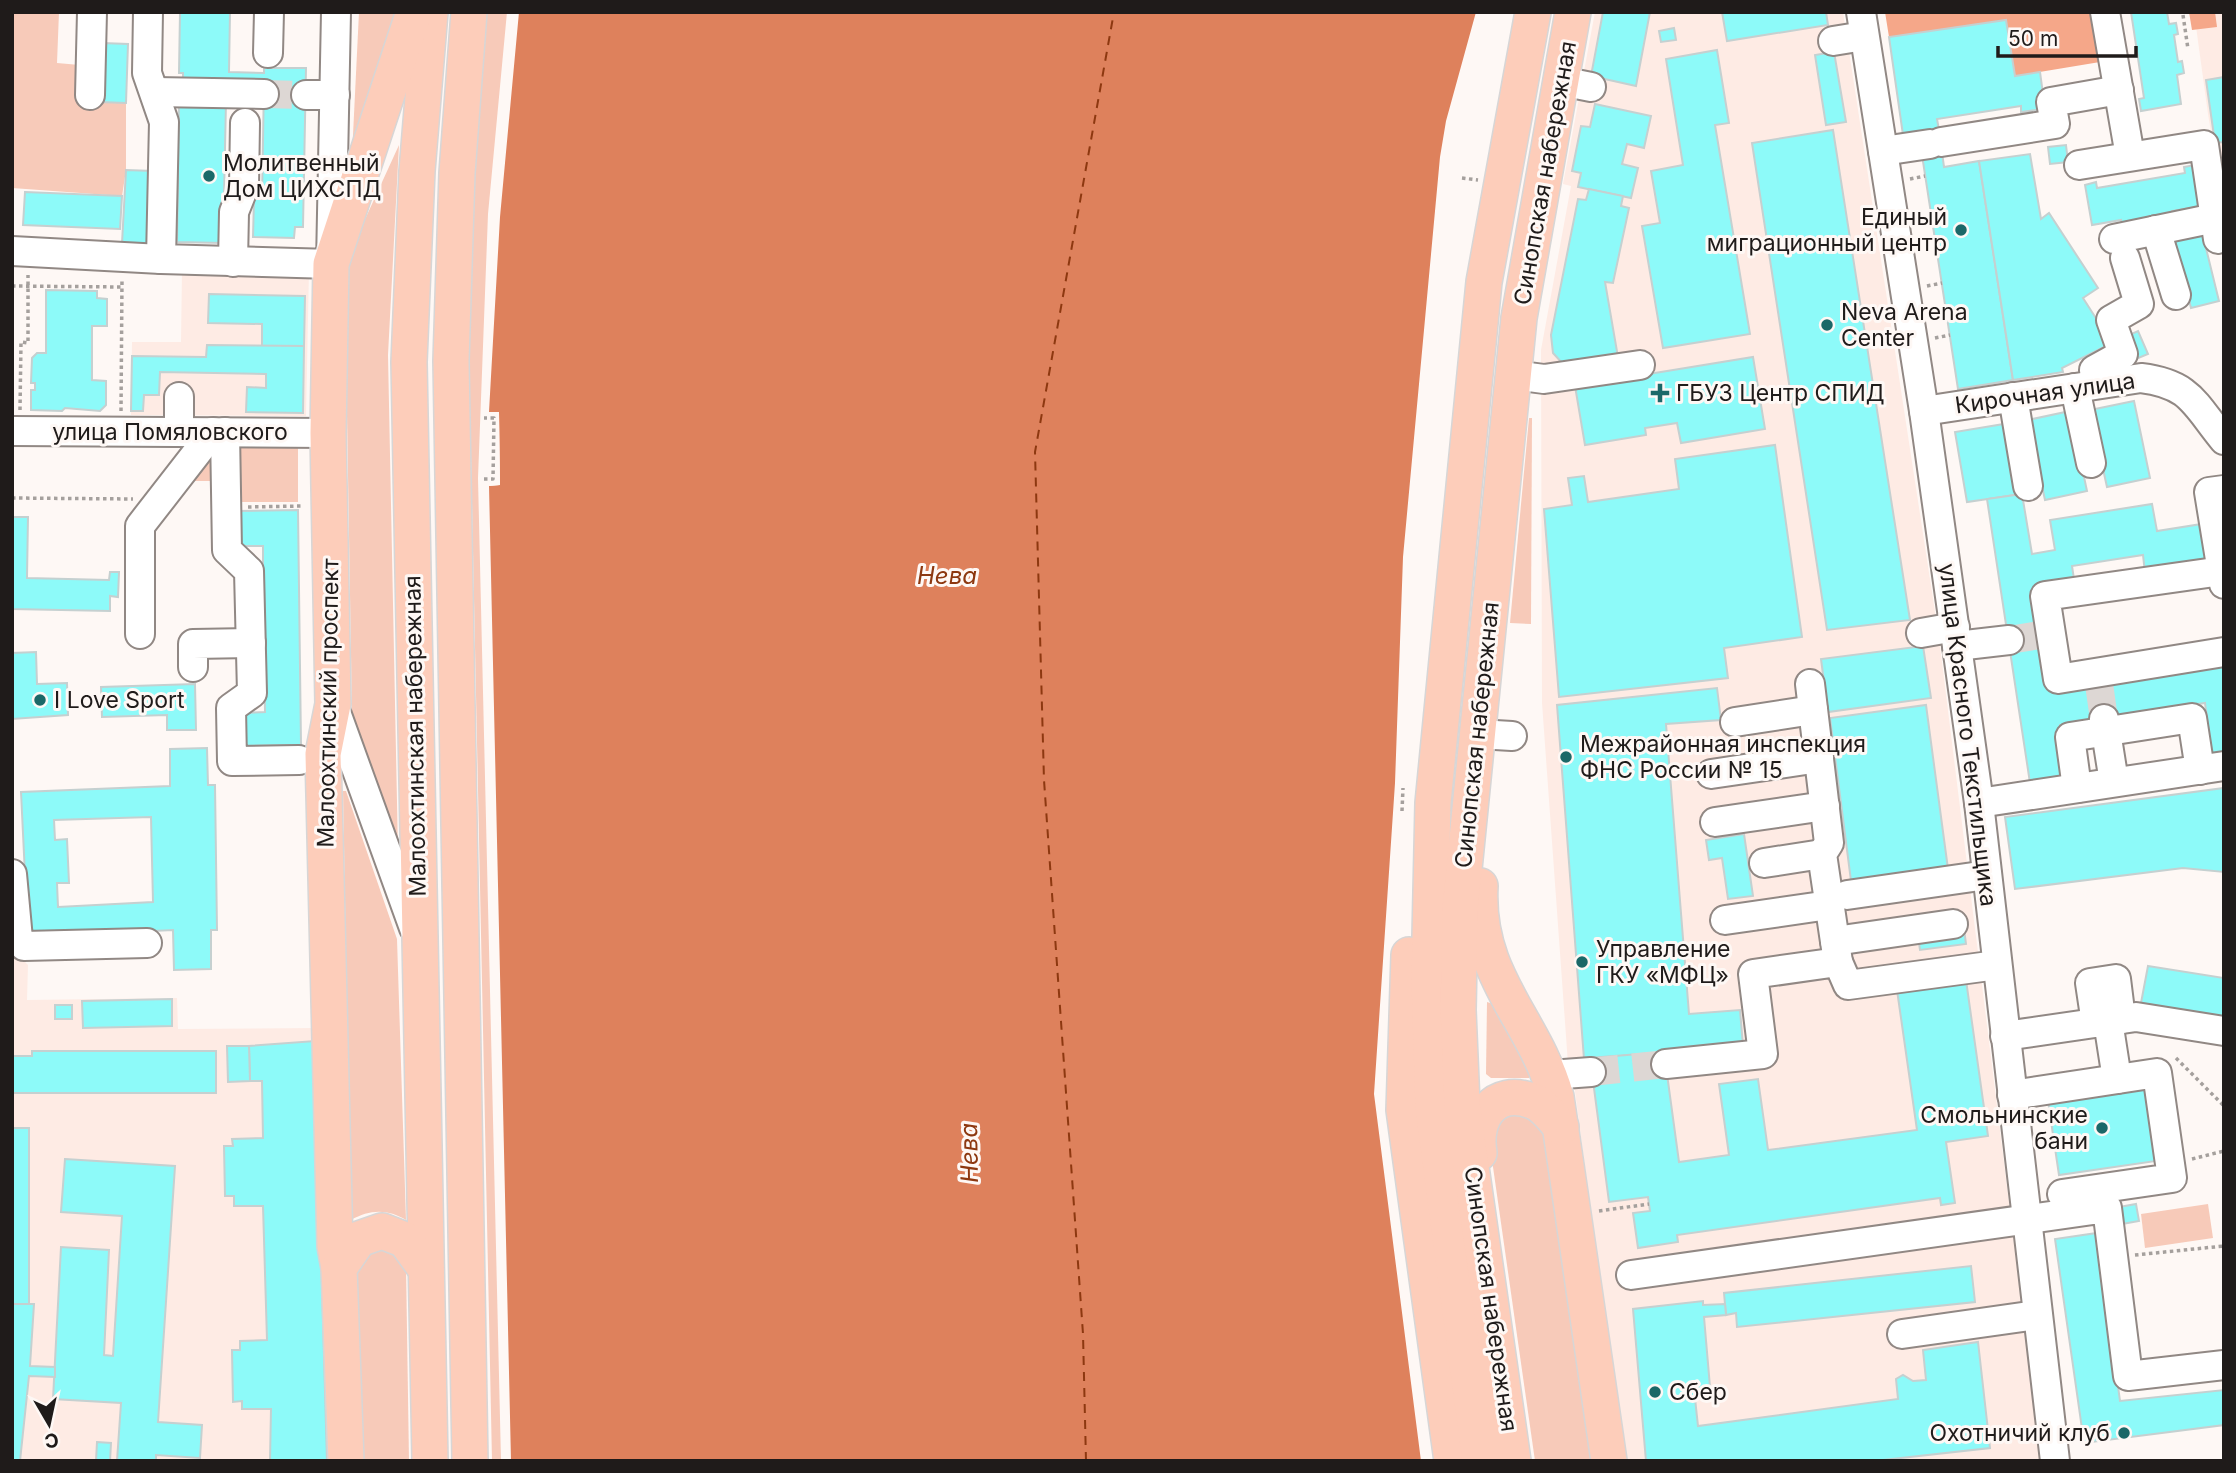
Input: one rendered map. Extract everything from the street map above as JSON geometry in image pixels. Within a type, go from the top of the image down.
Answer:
[{"type":"main road","points":[[331,264],[414,12]]},
{"type":"main road","name":"Малоохтинская набережная","points":[[430,12],[416,171],[409,362],[430,1461]]},
{"type":"main road","name":"Малоохтинская набережная","points":[[469,12],[457,173],[451,361],[470,1461]]},
{"type":"main road","name":"Синопская набережная","points":[[1480,1461],[1433,1109],[1429,981],[1432,853],[1437,746],[1484,282],[1533,12]]},
{"type":"main road","name":"Синопская набережная","points":[[1513,1461],[1462,1104],[1458,1010],[1460,909],[1473,785],[1495,735],[1513,375],[1521,305],[1576,84],[1573,12]]},
{"type":"main road","name":"Малоохтинский проспект","points":[[331,264],[328,433],[333,704],[323,754],[335,1246],[340,1268],[346,1461]]},
{"type":"main road","points":[[1473,785],[1484,821],[1481,911],[1490,962],[1507,982],[1550,1075],[1561,1127],[1609,1461]]},
{"type":"main road","points":[[1432,853],[1417,884],[1411,931],[1405,998],[1404,1110],[1452,1461]]},
{"type":"main road","points":[[1478,1208],[1483,1183],[1476,1137],[1478,1123],[1489,1109],[1502,1100],[1535,1101],[1561,1127]]},
{"type":"main road","points":[[340,1268],[359,1238],[382,1231],[405,1240],[426,1269]]},
{"type":"street","points":[[90,95],[92,12]]},
{"type":"street","points":[[148,12],[147,73],[164,122],[162,259]]},
{"type":"street","points":[[268,53],[269,12]]},
{"type":"street","name":"Малоохтинский проспект","points":[[331,264],[336,12]]},
{"type":"street","points":[[2105,12],[2130,156]]},
{"type":"street","points":[[1833,41],[1862,24]]},
{"type":"street","name":"улица Красного Текстильщика","points":[[1862,24],[1924,411],[1987,875],[2004,910],[1997,965],[2055,1461]]},
{"type":"street","points":[[1883,151],[2055,124],[2051,102],[2119,90]]},
{"type":"street","points":[[155,92],[264,94]]},
{"type":"street","points":[[306,95],[335,95]]},
{"type":"street","points":[[233,262],[234,212],[244,187],[245,123]]},
{"type":"street","points":[[2079,165],[2204,145],[2217,228],[2157,230],[2119,248],[2139,304],[2111,320],[2123,354],[2094,370],[2086,386],[2091,463]]},
{"type":"street","points":[[2157,230],[2176,295]]},
{"type":"street","points":[[20,251],[331,264]]},
{"type":"street","points":[[1513,375],[1544,379],[1640,365]]},
{"type":"street","name":"Кирочная улица","points":[[1924,411],[2141,378],[2163,380],[2196,400],[2224,440]]},
{"type":"street","points":[[179,397],[179,432]]},
{"type":"street","points":[[2013,397],[2028,486]]},
{"type":"street","name":"улица Помяловского","points":[[16,424],[179,432],[328,433]]},
{"type":"street","points":[[140,634],[140,526],[219,432]]},
{"type":"street","points":[[219,432],[227,550],[249,571],[251,693],[231,708],[232,761],[299,760]]},
{"type":"street","points":[[2224,490],[2209,492],[2223,578],[2045,596],[2048,634],[2058,679],[2098,678],[2224,652]]},
{"type":"street","points":[[1922,632],[2009,640]]},
{"type":"street","points":[[194,667],[193,644],[251,643]]},
{"type":"street","points":[[1735,722],[1811,697],[1829,843],[1822,854],[1764,863]]},
{"type":"street","points":[[333,704],[419,941]]},
{"type":"street","points":[[1979,803],[2212,768],[2192,718],[2105,725],[2070,737],[2077,788]]},
{"type":"street","points":[[2105,725],[2114,782]]},
{"type":"street","points":[[1711,774],[1819,758]]},
{"type":"street","points":[[1715,822],[1825,807]]},
{"type":"street","points":[[1822,854],[1838,900],[1836,951],[1848,985],[1997,965]]},
{"type":"street","points":[[12,874],[18,939],[24,946],[34,948],[147,943]]},
{"type":"street","points":[[1725,920],[1987,875]]},
{"type":"street","points":[[1666,1064],[1763,1054],[1753,974],[1836,951],[1953,924]]},
{"type":"street","points":[[2005,1036],[2137,1017],[2224,1031]]},
{"type":"street","points":[[2108,1021],[2117,1079]]},
{"type":"street","points":[[1550,1075],[1591,1072]]},
{"type":"street","points":[[1631,1275],[2026,1220],[2172,1178],[2157,1073],[2012,1095]]},
{"type":"street","points":[[2062,1194],[2106,1198]]},
{"type":"street","points":[[2106,1198],[2128,1376],[2224,1365]]},
{"type":"street","points":[[1902,1334],[2037,1315]]},
{"type":"path","points":[[2183,15],[2188,49]]},
{"type":"path","points":[[1907,179],[1925,176]]},
{"type":"path","points":[[1462,178],[1479,180]]},
{"type":"path","points":[[16,424],[21,342],[28,343],[28,286],[20,251]]},
{"type":"path","points":[[121,417],[122,257]]},
{"type":"path","points":[[1923,286],[1942,283]]},
{"type":"path","points":[[12,286],[122,287]]},
{"type":"path","points":[[1931,338],[1950,335]]},
{"type":"path","points":[[12,361],[20,361]]},
{"type":"path","points":[[484,418],[494,418],[493,479],[484,479]]},
{"type":"path","points":[[12,498],[161,499]]},
{"type":"path","points":[[226,507],[309,506]]},
{"type":"path","points":[[1402,811],[1403,788]]},
{"type":"path","points":[[2169,1052],[2224,1106]]},
{"type":"path","points":[[2191,1160],[2224,1151]]},
{"type":"path","points":[[1608,1209],[1648,1204]]},
{"type":"path","points":[[2133,1255],[2224,1246]]},
{"type":"shaded area","points":[[12,12],[59,12],[57,63],[91,66],[100,102],[126,103],[126,170],[122,196],[12,188]]},
{"type":"shaded area","points":[[359,12],[401,12],[351,176]]},
{"type":"shaded area","points":[[486,12],[507,12],[488,214],[478,478],[501,1461],[492,1461],[469,359],[473,174]]},
{"type":"shaded area","points":[[1595,12],[1843,12],[1939,638],[2041,1461],[1624,1461],[1574,1084],[1568,1064],[1542,703],[1541,350],[1571,186],[1563,184]]},
{"type":"shaded area","points":[[1885,12],[2097,12],[2100,62],[2015,76],[2006,20],[1889,37]]},
{"type":"shaded area","points":[[2189,12],[2215,12],[2217,27],[2192,30]]},
{"type":"shaded area","points":[[2194,12],[2224,12],[2224,210],[2208,114]]},
{"type":"shaded area","points":[[399,145],[388,355],[398,852],[352,713],[346,356],[347,281],[350,261],[356,239]]},
{"type":"shaded area","points":[[182,270],[309,270],[306,416],[131,415],[132,342],[181,342]]},
{"type":"shaded area","points":[[1529,418],[1532,418],[1531,624],[1510,623]]},
{"type":"shaded area","points":[[298,447],[298,502],[237,502],[237,448]]},
{"type":"shaded area","points":[[212,449],[220,481],[187,481]]},
{"type":"shaded area","points":[[343,791],[346,791],[397,939],[406,1220],[379,1212],[351,1220]]},
{"type":"shaded area","points":[[12,957],[20,957],[28,965],[27,1000],[177,998],[178,1029],[316,1028],[327,1461],[12,1461]]},
{"type":"shaded area","points":[[1487,1002],[1493,1004],[1530,1070],[1529,1078],[1491,1078],[1486,1074]]},
{"type":"shaded area","points":[[1509,1113],[1542,1121],[1598,1461],[1535,1461],[1490,1146],[1494,1126]]},
{"type":"shaded area","points":[[2208,1204],[2213,1238],[2145,1248],[2141,1214]]},
{"type":"shaded area","points":[[383,1241],[406,1265],[409,1461],[360,1461],[356,1258]]},
{"type":"water","name":"Нева","points":[[519,12],[1476,12],[1446,121],[1440,157],[1403,557],[1395,783],[1374,1094],[1421,1461],[511,1461],[489,486],[500,485],[499,413],[489,412],[500,217]]},
{"type":"pier","points":[[489,412],[499,412],[500,485],[489,486],[489,482],[496,482],[496,416],[489,416]]},
{"type":"building","points":[[180,12],[230,12],[229,72],[264,73],[264,68],[306,68],[303,227],[295,227],[294,238],[253,237],[254,199],[262,199],[264,82],[183,86],[183,73],[179,73]]},
{"type":"building","points":[[1603,12],[1650,12],[1636,86],[1591,76]]},
{"type":"building","points":[[1722,12],[1826,12],[1828,25],[1727,41]]},
{"type":"building","points":[[2131,12],[2167,12],[2169,24],[2176,23],[2178,34],[2174,35],[2178,62],[2182,61],[2184,73],[2177,75],[2181,104],[2141,111],[2139,99],[2144,98]]},
{"type":"building","points":[[2006,20],[2015,76],[2040,72],[2045,109],[2021,112],[2021,106],[1937,119],[1939,130],[1903,135],[1889,37]]},
{"type":"building","points":[[1674,28],[1676,40],[1661,42],[1659,31]]},
{"type":"building","points":[[102,43],[128,44],[126,103],[100,102]]},
{"type":"building","points":[[1717,50],[1729,123],[1715,125],[1750,334],[1663,348],[1642,226],[1660,223],[1651,171],[1683,165],[1666,59]]},
{"type":"building","points":[[1834,52],[1846,122],[1826,125],[1815,55]]},
{"type":"building","points":[[2224,77],[2224,142],[2215,143],[2206,80]]},
{"type":"building","points":[[179,100],[226,101],[223,243],[177,242]]},
{"type":"building","points":[[1595,104],[1651,116],[1644,148],[1627,144],[1622,164],[1638,168],[1631,198],[1578,187],[1581,173],[1572,171],[1581,126],[1590,127]]},
{"type":"building","points":[[1833,130],[1910,620],[1827,630],[1752,143]]},
{"type":"building","name":"Единый миграционный центр","points":[[1939,130],[1944,167],[1979,161],[2013,380],[1958,389],[1922,155]]},
{"type":"building","points":[[2066,145],[2068,162],[2050,164],[2048,147]]},
{"type":"building","points":[[2030,154],[2041,219],[2049,213],[2098,288],[2083,298],[2112,343],[2062,368],[2063,372],[2013,380],[1979,161]]},
{"type":"building","points":[[2195,165],[2202,206],[2172,211],[2173,218],[2122,227],[2121,220],[2092,225],[2085,185],[2096,182],[2097,188],[2185,173],[2184,167]]},
{"type":"building","points":[[126,170],[153,171],[149,244],[122,243]]},
{"type":"building","points":[[1589,189],[1623,196],[1621,206],[1629,208],[1613,283],[1605,282],[1619,363],[1563,364],[1553,353],[1551,335],[1578,199],[1586,200]]},
{"type":"building","points":[[25,192],[122,196],[120,229],[23,225]]},
{"type":"building","points":[[2202,232],[2219,301],[2191,308],[2174,239]]},
{"type":"building","points":[[46,290],[97,291],[97,298],[107,299],[107,326],[92,326],[92,380],[106,381],[106,405],[100,411],[65,408],[62,411],[31,410],[31,390],[35,390],[35,383],[31,383],[32,358],[37,353],[46,353]]},
{"type":"building","points":[[209,294],[305,296],[304,346],[262,346],[262,324],[208,323]]},
{"type":"building","points":[[2138,331],[2148,354],[2136,359],[2125,337]]},
{"type":"building","points":[[207,345],[304,346],[303,413],[246,412],[247,387],[266,388],[266,374],[160,372],[159,395],[144,395],[143,411],[131,411],[132,356],[206,357]]},
{"type":"building","points":[[1753,357],[1765,429],[1681,443],[1677,423],[1645,428],[1646,435],[1585,445],[1575,386]]},
{"type":"building","points":[[2134,401],[2150,478],[2107,487],[2090,410]]},
{"type":"building","points":[[2070,411],[2087,491],[2045,500],[2028,420]]},
{"type":"building","points":[[2010,423],[2022,494],[1967,502],[1955,432]]},
{"type":"building","points":[[1775,445],[1802,637],[1724,648],[1728,678],[1559,697],[1544,509],[1572,505],[1568,478],[1584,476],[1588,502],[1679,489],[1675,459]]},
{"type":"building","points":[[2022,494],[2032,554],[2055,550],[2050,520],[2152,504],[2157,531],[2208,523],[2214,562],[2145,573],[2143,555],[2072,566],[2075,586],[2039,591],[2055,690],[2224,664],[2224,754],[2212,756],[2205,703],[2060,725],[2067,777],[2030,783],[1987,499]]},
{"type":"building","points":[[298,510],[301,745],[241,746],[241,713],[265,712],[263,546],[238,546],[238,511]]},
{"type":"building","points":[[12,517],[28,517],[27,578],[109,580],[110,572],[119,572],[118,597],[110,596],[110,611],[12,609]]},
{"type":"building","points":[[1923,646],[1931,698],[1828,712],[1821,659]]},
{"type":"building","name":"I Love Sport","points":[[36,652],[37,684],[67,683],[68,715],[12,719],[12,653]]},
{"type":"building","points":[[195,684],[196,730],[167,730],[167,715],[102,717],[101,687]]},
{"type":"building","points":[[1717,688],[1721,720],[1666,724],[1689,1014],[1740,1010],[1743,1046],[1584,1059],[1557,705]]},
{"type":"building","points":[[1926,705],[1948,869],[1851,881],[1830,718]]},
{"type":"building","points":[[207,748],[208,785],[215,785],[217,930],[211,930],[211,969],[174,970],[173,930],[28,937],[21,792],[170,786],[170,749]],"holes":[[[151,817],[153,902],[58,907],[57,883],[69,883],[67,839],[55,840],[54,820]]]},
{"type":"building","points":[[2224,788],[2224,872],[2183,868],[2015,889],[2005,817]]},
{"type":"building","points":[[1744,834],[1753,896],[1728,899],[1722,858],[1709,860],[1706,840]]},
{"type":"building","points":[[1964,929],[1966,944],[1920,950],[1918,936]]},
{"type":"building","points":[[2148,966],[2224,978],[2224,1017],[2141,1003]]},
{"type":"building","points":[[1966,980],[1988,1136],[1946,1142],[1955,1203],[1941,1205],[1940,1198],[1677,1235],[1678,1242],[1638,1248],[1633,1213],[1650,1211],[1648,1197],[1609,1202],[1590,1058],[1664,1052],[1679,1162],[1729,1155],[1719,1084],[1758,1079],[1768,1150],[1917,1130],[1897,990]]},
{"type":"building","points":[[172,999],[172,1026],[83,1028],[82,1001]]},
{"type":"building","points":[[55,1005],[72,1005],[72,1019],[55,1019]]},
{"type":"building","points":[[315,1041],[327,1461],[270,1461],[271,1409],[242,1409],[242,1401],[233,1402],[232,1350],[240,1350],[240,1341],[267,1340],[263,1206],[234,1206],[234,1196],[225,1196],[224,1146],[233,1146],[232,1139],[263,1138],[262,1081],[250,1081],[249,1046]]},
{"type":"building","points":[[227,1046],[249,1046],[250,1081],[228,1082]]},
{"type":"building","points":[[32,1051],[216,1051],[216,1093],[12,1093],[12,1056],[32,1056]]},
{"type":"building","name":"Смольнинские бани","points":[[2145,1080],[2156,1161],[2059,1175],[2047,1094]]},
{"type":"building","points":[[12,1128],[29,1128],[29,1304],[12,1304]]},
{"type":"building","points":[[65,1159],[175,1166],[158,1422],[202,1425],[200,1458],[156,1455],[156,1461],[117,1461],[121,1403],[53,1399],[61,1247],[109,1250],[104,1355],[113,1356],[122,1216],[61,1212]]},
{"type":"building","points":[[2136,1204],[2139,1221],[2122,1224],[2119,1207]]},
{"type":"building","points":[[2097,1233],[2120,1401],[2224,1390],[2224,1425],[2084,1443],[2055,1239]]},
{"type":"building","points":[[1971,1266],[1975,1302],[1737,1327],[1736,1313],[1726,1315],[1724,1293]]},
{"type":"building","points":[[1703,1301],[1703,1305],[1725,1304],[1726,1315],[1704,1317],[1710,1387],[1694,1389],[1698,1426],[1898,1399],[1896,1379],[1903,1375],[1913,1381],[1926,1380],[1923,1350],[1978,1342],[1990,1448],[1874,1461],[1646,1461],[1633,1309]]},
{"type":"building","points":[[12,1304],[34,1304],[30,1366],[55,1367],[55,1377],[29,1376],[20,1461],[12,1461]]},
{"type":"building","points":[[97,1442],[111,1443],[110,1461],[96,1461]]},
{"type":"ferry route","points":[[1086,1461],[1083,1334],[1044,780],[1035,452],[1114,12]]},
{"type":"tunnel","points":[[264,94],[306,95]]},
{"type":"tunnel","points":[[2009,640],[2046,634]]},
{"type":"tunnel","points":[[2099,684],[2104,719]]},
{"type":"tunnel","points":[[1591,1072],[1666,1064]]},
{"type":"place","name":"Молитвенный Дом ЦИХСПД","points":[[209,176]]},
{"type":"place","name":"Единый миграционный центр","points":[[1961,230]]},
{"type":"place","name":"Neva Arena Center","points":[[1827,325]]},
{"type":"place","name":"ГБУЗ Центр СПИД","points":[[1660,393]]},
{"type":"place","name":"I Love Sport","points":[[40,700]]},
{"type":"place","name":"Межрайонная инспекция ФНС России № 15","points":[[1566,757]]},
{"type":"place","name":"Управление ГКУ «МФЦ»","points":[[1582,962]]},
{"type":"place","name":"Смольнинские бани","points":[[2102,1128]]},
{"type":"place","name":"Сбер","points":[[1655,1392]]},
{"type":"place","name":"Охотничий клуб","points":[[2124,1433]]}]
